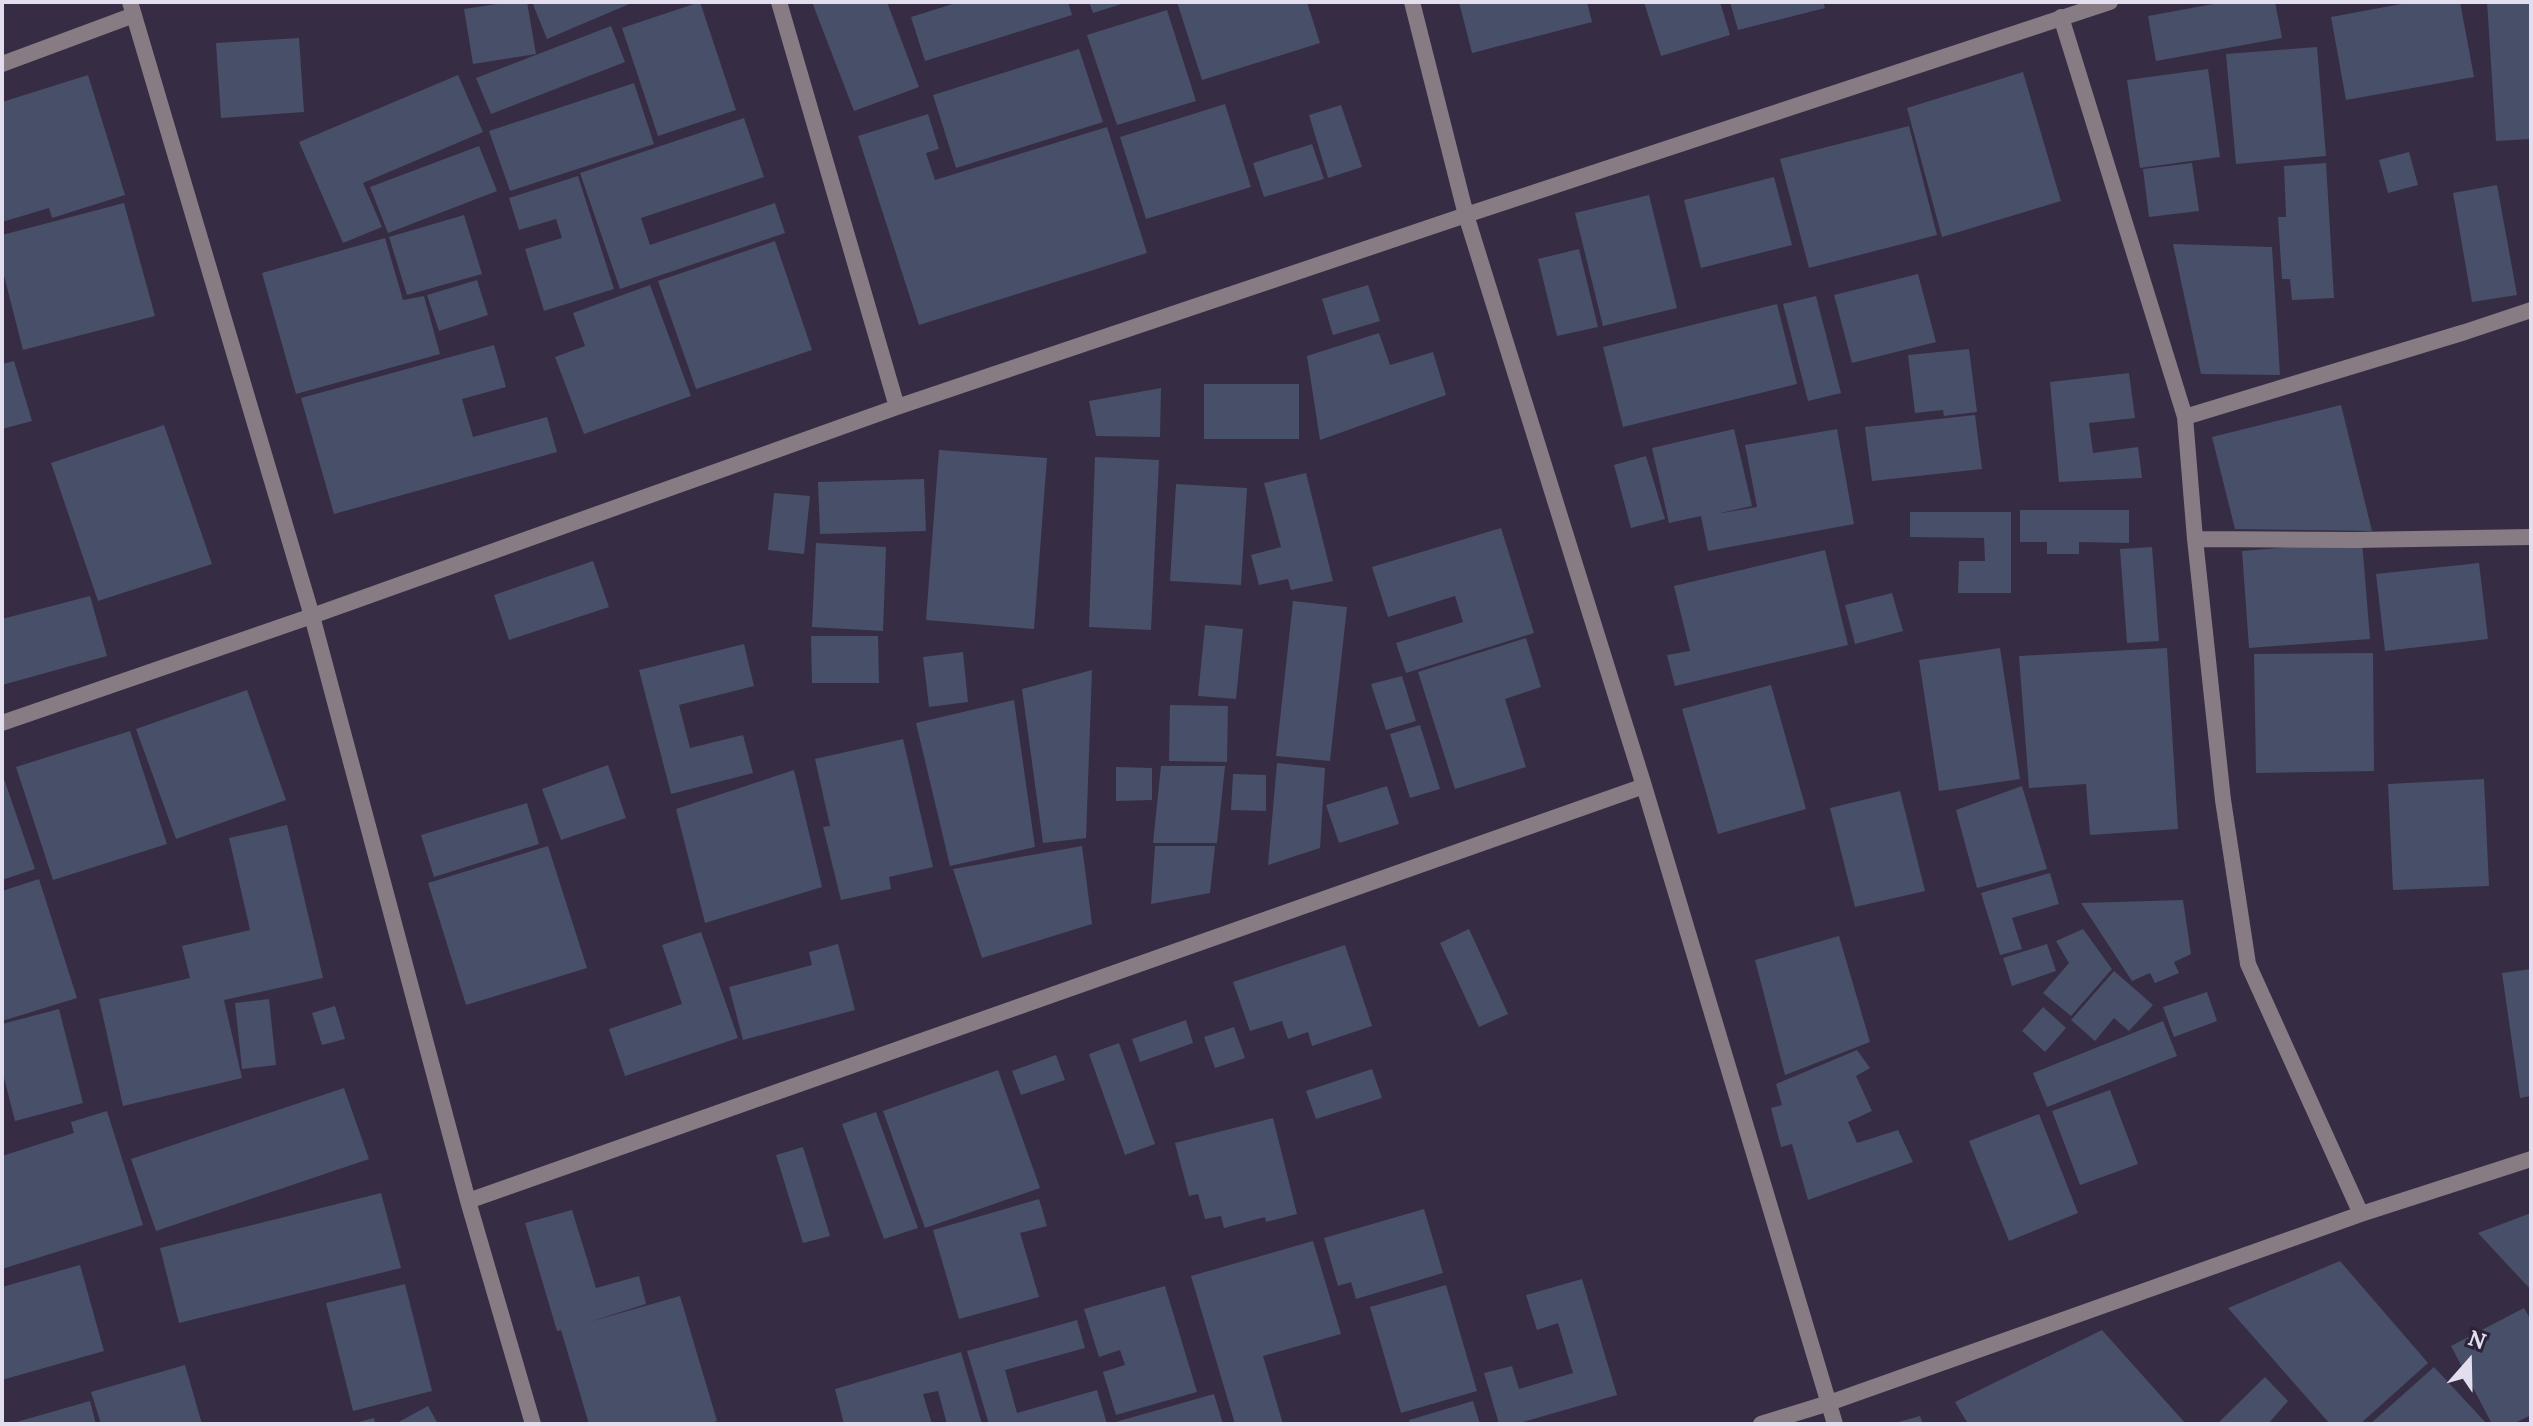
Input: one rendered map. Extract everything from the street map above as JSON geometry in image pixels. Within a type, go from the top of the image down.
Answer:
[{"type":"street","points":[[779,2],[897,407]]},
{"type":"street","points":[[1412,2],[1466,215],[1644,786],[1835,1424]]},
{"type":"street","points":[[2,723],[897,407],[2110,2]]},
{"type":"street","points":[[2,64],[132,9],[312,616],[468,1201],[533,1424]]},
{"type":"street","points":[[2061,17],[2185,417],[2223,800],[2248,964],[2361,1214]]},
{"type":"street","points":[[2185,417],[2531,310]]},
{"type":"street","points":[[2195,539],[2531,537]]},
{"type":"street","points":[[468,1201],[1644,786]]},
{"type":"street","points":[[1761,1424],[1829,1403],[2361,1214],[2531,1159]]},
{"type":"building","points":[[527,2],[536,54],[473,64],[464,9]]},
{"type":"building","points":[[532,2],[634,2],[547,39]]},
{"type":"building","points":[[700,2],[736,110],[658,136],[622,28]]},
{"type":"building","points":[[812,2],[887,2],[919,87],[854,111]]},
{"type":"building","points":[[959,2],[1068,2],[1072,15],[925,61],[911,17]]},
{"type":"building","points":[[1089,2],[1125,2],[1125,3],[1093,13]]},
{"type":"building","points":[[1177,2],[1307,2],[1320,43],[1202,80]]},
{"type":"building","points":[[1459,2],[1587,2],[1592,22],[1472,53]]},
{"type":"building","points":[[1644,2],[1720,2],[1730,35],[1661,56]]},
{"type":"building","points":[[1730,2],[1823,2],[1825,8],[1738,30]]},
{"type":"building","points":[[2224,2],[2275,2],[2282,38],[2156,61],[2148,16]]},
{"type":"building","points":[[2412,2],[2460,2],[2474,77],[2346,100],[2331,17]]},
{"type":"building","points":[[2487,2],[2531,2],[2531,139],[2496,141]]},
{"type":"building","points":[[1167,10],[1196,101],[1117,125],[1087,35]]},
{"type":"building","points":[[611,26],[625,62],[491,114],[476,78]]},
{"type":"building","points":[[299,38],[304,112],[221,118],[216,43]]},
{"type":"building","points":[[2317,47],[2326,156],[2236,164],[2226,54]]},
{"type":"building","points":[[1079,49],[1103,122],[956,168],[933,95]]},
{"type":"building","points":[[2208,69],[2220,157],[2140,168],[2127,80]]},
{"type":"building","points":[[2023,72],[2061,201],[1942,237],[1907,108]]},
{"type":"building","points":[[88,75],[125,195],[52,218],[49,208],[2,222],[2,102]]},
{"type":"building","points":[[458,75],[483,132],[363,183],[382,227],[343,243],[299,142]]},
{"type":"building","points":[[634,83],[654,144],[510,191],[489,131]]},
{"type":"building","points":[[1225,104],[1251,187],[1146,219],[1120,137]]},
{"type":"building","points":[[1341,105],[1362,167],[1328,178],[1309,115]]},
{"type":"building","points":[[928,114],[939,149],[926,153],[935,180],[1107,127],[1147,253],[919,325],[858,136]]},
{"type":"building","points":[[744,118],[764,177],[641,218],[650,245],[775,203],[785,233],[620,289],[580,173]]},
{"type":"building","points":[[1909,126],[1937,235],[1809,268],[1780,159]]},
{"type":"building","points":[[1312,144],[1324,179],[1264,197],[1253,163]]},
{"type":"building","points":[[479,146],[497,191],[388,233],[370,187]]},
{"type":"building","points":[[2409,152],[2418,185],[2388,193],[2379,160]]},
{"type":"building","points":[[2192,163],[2199,211],[2149,217],[2143,169]]},
{"type":"building","points":[[2326,163],[2334,298],[2292,300],[2290,279],[2282,279],[2278,217],[2286,217],[2284,166]]},
{"type":"building","points":[[578,176],[614,289],[544,311],[525,249],[562,238],[556,219],[519,230],[509,198]]},
{"type":"building","points":[[1774,177],[1792,245],[1701,268],[1684,200]]},
{"type":"building","points":[[2497,185],[2517,295],[2472,302],[2453,193]]},
{"type":"building","points":[[1649,195],[1677,308],[1603,326],[1575,213]]},
{"type":"building","points":[[124,203],[155,316],[23,350],[2,268],[2,235]]},
{"type":"building","points":[[464,215],[482,274],[407,295],[389,237]]},
{"type":"building","points":[[385,238],[403,300],[424,296],[440,354],[296,394],[262,273]]},
{"type":"building","points":[[775,241],[812,350],[696,389],[658,281]]},
{"type":"building","points":[[2173,244],[2272,247],[2280,375],[2201,374]]},
{"type":"building","points":[[1579,249],[1598,327],[1557,336],[1538,259]]},
{"type":"building","points":[[1918,274],[1936,342],[1852,363],[1834,295]]},
{"type":"building","points":[[477,280],[488,315],[439,331],[427,295]]},
{"type":"building","points":[[650,285],[691,396],[584,434],[555,357],[585,346],[573,313]]},
{"type":"building","points":[[1368,285],[1380,321],[1333,335],[1322,299]]},
{"type":"building","points":[[1816,296],[1841,393],[1808,401],[1783,304]]},
{"type":"building","points":[[1777,304],[1797,384],[1623,427],[1603,347]]},
{"type":"building","points":[[1379,333],[1390,365],[1433,352],[1446,395],[1320,440],[1307,356]]},
{"type":"building","points":[[494,345],[506,387],[462,399],[473,437],[547,417],[557,452],[334,514],[301,398]]},
{"type":"building","points":[[1969,349],[1977,412],[1944,416],[1943,410],[1915,413],[1908,355]]},
{"type":"building","points":[[14,361],[32,421],[2,429],[2,364]]},
{"type":"building","points":[[2129,373],[2135,418],[2089,423],[2093,453],[2138,447],[2142,478],[2059,482],[2050,382]]},
{"type":"building","points":[[1204,384],[1299,384],[1299,439],[1204,439]]},
{"type":"building","points":[[1161,388],[1160,437],[1096,436],[1089,401]]},
{"type":"building","points":[[2341,405],[2372,531],[2235,529],[2212,437]]},
{"type":"building","points":[[1975,415],[1982,469],[1872,481],[1865,427]]},
{"type":"building","points":[[164,425],[212,564],[98,601],[51,463]]},
{"type":"building","points":[[1734,429],[1752,506],[1716,514],[1757,507],[1745,445],[1837,429],[1854,524],[1708,551],[1701,516],[1669,523],[1652,448]]},
{"type":"building","points":[[939,450],[1047,458],[1034,629],[926,620]]},
{"type":"building","points":[[1646,456],[1665,519],[1631,528],[1614,465]]},
{"type":"building","points":[[1095,457],[1159,460],[1151,630],[1089,627]]},
{"type":"building","points":[[1306,473],[1333,581],[1291,590],[1288,579],[1259,585],[1251,555],[1281,547],[1264,483]]},
{"type":"building","points":[[924,479],[926,531],[820,534],[818,482]]},
{"type":"building","points":[[1176,484],[1247,488],[1241,585],[1170,581]]},
{"type":"building","points":[[774,493],[810,496],[804,554],[768,550]]},
{"type":"building","points":[[2020,510],[2129,510],[2129,543],[2079,542],[2079,554],[2047,554],[2047,542],[2020,542]]},
{"type":"building","points":[[1910,512],[2011,512],[2011,593],[1958,593],[1959,561],[1985,561],[1984,538],[1910,537]]},
{"type":"building","points":[[1501,528],[1534,633],[1406,673],[1396,643],[1463,622],[1455,596],[1388,617],[1372,567]]},
{"type":"building","points":[[2362,541],[2370,639],[2249,648],[2242,551]]},
{"type":"building","points":[[816,543],[886,547],[883,631],[812,627]]},
{"type":"building","points":[[2152,547],[2159,641],[2127,643],[2120,549]]},
{"type":"building","points":[[1825,550],[1848,645],[1675,686],[1667,655],[1690,651],[1674,586]]},
{"type":"building","points":[[593,561],[609,607],[509,640],[494,595]]},
{"type":"building","points":[[2479,563],[2488,639],[2385,651],[2376,574]]},
{"type":"building","points":[[1892,593],[1903,631],[1855,644],[1845,605]]},
{"type":"building","points":[[90,596],[107,656],[2,685],[2,619]]},
{"type":"building","points":[[1293,601],[1347,607],[1330,761],[1276,756]]},
{"type":"building","points":[[1205,625],[1243,629],[1236,699],[1198,696]]},
{"type":"building","points":[[811,636],[878,636],[879,683],[812,683]]},
{"type":"building","points":[[1526,638],[1541,687],[1505,699],[1526,767],[1455,789],[1418,672]]},
{"type":"building","points":[[744,644],[754,686],[679,705],[690,748],[743,735],[753,773],[671,794],[639,670]]},
{"type":"building","points":[[2000,648],[2020,779],[1939,791],[1919,660]]},
{"type":"building","points":[[2167,648],[2178,829],[2090,835],[2086,784],[2029,788],[2019,656]]},
{"type":"building","points":[[963,652],[968,702],[929,707],[923,657]]},
{"type":"building","points":[[2373,653],[2374,771],[2256,773],[2254,654]]},
{"type":"building","points":[[1092,670],[1086,838],[1043,843],[1022,689]]},
{"type":"building","points":[[1402,676],[1416,721],[1386,730],[1371,684]]},
{"type":"building","points":[[1771,685],[1806,809],[1718,834],[1682,709]]},
{"type":"building","points":[[247,690],[286,800],[176,839],[136,729]]},
{"type":"building","points":[[1014,700],[1035,847],[950,866],[916,723]]},
{"type":"building","points":[[1170,705],[1228,706],[1227,762],[1169,761]]},
{"type":"building","points":[[1420,725],[1440,789],[1410,798],[1390,734]]},
{"type":"building","points":[[130,731],[167,844],[53,880],[16,767]]},
{"type":"building","points":[[903,739],[933,867],[889,877],[891,889],[841,900],[823,827],[830,826],[815,759]]},
{"type":"building","points":[[1277,763],[1325,768],[1320,848],[1268,865]]},
{"type":"building","points":[[608,765],[626,818],[561,840],[542,789]]},
{"type":"building","points":[[1161,766],[1225,766],[1217,843],[1153,843]]},
{"type":"building","points":[[1116,767],[1152,768],[1152,800],[1116,801]]},
{"type":"building","points":[[794,770],[822,887],[705,923],[676,809]]},
{"type":"building","points":[[2,773],[35,869],[2,880]]},
{"type":"building","points":[[1233,774],[1266,775],[1266,811],[1231,810]]},
{"type":"building","points":[[2484,779],[2489,886],[2393,890],[2388,784]]},
{"type":"building","points":[[1387,786],[1399,824],[1339,843],[1326,805]]},
{"type":"building","points":[[2022,786],[2047,869],[1977,888],[1956,810]]},
{"type":"building","points":[[1900,791],[1925,891],[1855,907],[1830,808]]},
{"type":"building","points":[[527,803],[539,844],[434,877],[421,835]]},
{"type":"building","points":[[287,825],[323,978],[224,1000],[242,1078],[123,1106],[99,999],[190,978],[182,946],[250,930],[229,838]]},
{"type":"building","points":[[548,846],[587,968],[466,1005],[428,883]]},
{"type":"building","points":[[1082,846],[1092,924],[982,958],[953,869]]},
{"type":"building","points":[[1155,846],[1215,846],[1210,893],[1151,904]]},
{"type":"building","points":[[2050,873],[2059,904],[2012,918],[2022,949],[2000,955],[1981,893]]},
{"type":"building","points":[[39,879],[77,998],[2,1021],[2,891]]},
{"type":"building","points":[[2183,900],[2191,954],[2174,962],[2179,973],[2155,983],[2150,973],[2132,981],[2081,903]]},
{"type":"building","points":[[1469,929],[1508,1014],[1479,1027],[1440,943]]},
{"type":"building","points":[[2083,929],[2112,969],[2071,1016],[2043,993],[2069,963],[2056,941]]},
{"type":"building","points":[[701,932],[738,1038],[625,1076],[609,1029],[682,1004],[662,945]]},
{"type":"building","points":[[1839,936],[1870,1042],[1785,1075],[1755,960]]},
{"type":"building","points":[[838,944],[855,1010],[743,1040],[729,987],[812,965],[809,952]]},
{"type":"building","points":[[2047,944],[2056,971],[2012,986],[2003,958]]},
{"type":"building","points":[[1345,945],[1372,1026],[1312,1046],[1308,1032],[1288,1039],[1282,1021],[1250,1031],[1233,982]]},
{"type":"building","points":[[2531,969],[2531,1096],[2520,1098],[2502,973]]},
{"type":"building","points":[[2114,971],[2153,1005],[2129,1031],[2114,1018],[2095,1041],[2071,1020]]},
{"type":"building","points":[[2207,992],[2217,1021],[2174,1037],[2163,1007]]},
{"type":"building","points":[[269,999],[276,1065],[242,1069],[235,1003]]},
{"type":"building","points":[[335,1006],[345,1039],[322,1045],[312,1013]]},
{"type":"building","points":[[2043,1007],[2066,1028],[2045,1052],[2022,1031]]},
{"type":"building","points":[[59,1009],[83,1103],[15,1121],[2,1070],[2,1024]]},
{"type":"building","points":[[1186,1020],[1193,1043],[1140,1062],[1132,1039]]},
{"type":"building","points":[[2163,1021],[2177,1056],[2047,1107],[2033,1073]]},
{"type":"building","points":[[1234,1027],[1245,1058],[1215,1068],[1204,1037]]},
{"type":"building","points":[[1119,1043],[1155,1144],[1125,1155],[1089,1054]]},
{"type":"building","points":[[1857,1050],[1870,1068],[1856,1076],[1872,1111],[1848,1122],[1857,1143],[1898,1130],[1913,1162],[1808,1200],[1792,1144],[1781,1147],[1771,1108],[1782,1105],[1776,1084]]},
{"type":"building","points":[[1056,1055],[1065,1080],[1021,1095],[1012,1071]]},
{"type":"building","points":[[1372,1069],[1382,1098],[1316,1119],[1306,1091]]},
{"type":"building","points":[[998,1070],[1040,1188],[925,1228],[883,1111]]},
{"type":"building","points":[[344,1088],[369,1159],[156,1231],[131,1159]]},
{"type":"building","points":[[2110,1090],[2138,1164],[2080,1185],[2052,1111]]},
{"type":"building","points":[[107,1111],[143,1225],[2,1269],[2,1156],[74,1133],[71,1122]]},
{"type":"building","points":[[876,1112],[918,1228],[884,1239],[842,1124]]},
{"type":"building","points":[[2039,1114],[2078,1213],[2009,1241],[1969,1141]]},
{"type":"building","points":[[1273,1118],[1297,1214],[1266,1222],[1265,1217],[1224,1228],[1221,1216],[1205,1219],[1198,1194],[1189,1196],[1175,1143]]},
{"type":"building","points":[[803,1147],[830,1236],[803,1243],[776,1155]]},
{"type":"building","points":[[381,1193],[401,1268],[179,1323],[160,1248]]},
{"type":"building","points":[[1039,1199],[1047,1226],[1020,1233],[1039,1297],[959,1319],[933,1230]]},
{"type":"building","points":[[1424,1209],[1443,1273],[1356,1299],[1351,1282],[1338,1286],[1324,1238]]},
{"type":"building","points":[[572,1210],[596,1288],[639,1276],[646,1304],[589,1322],[680,1296],[717,1421],[707,1424],[589,1424],[525,1223]]},
{"type":"building","points":[[2531,1213],[2531,1290],[2478,1233]]},
{"type":"building","points":[[1313,1241],[1341,1334],[1263,1356],[1283,1424],[1235,1424],[1191,1276]]},
{"type":"building","points":[[2340,1261],[2428,1363],[2360,1424],[2330,1424],[2228,1308]]},
{"type":"building","points":[[80,1265],[104,1351],[2,1380],[2,1287]]},
{"type":"building","points":[[1582,1279],[1617,1395],[1516,1424],[1499,1424],[1484,1373],[1512,1366],[1519,1389],[1573,1373],[1558,1323],[1537,1330],[1526,1295]]},
{"type":"building","points":[[405,1284],[432,1391],[353,1411],[326,1303]]},
{"type":"building","points":[[1446,1285],[1477,1391],[1401,1413],[1370,1307]]},
{"type":"building","points":[[1165,1286],[1197,1392],[1116,1415],[1103,1372],[1125,1365],[1120,1350],[1099,1357],[1084,1309]]},
{"type":"building","points":[[2524,1308],[2531,1320],[2531,1415],[2513,1424],[2492,1424],[2451,1346]]},
{"type":"building","points":[[1077,1320],[1085,1348],[1005,1370],[1017,1413],[1097,1390],[1107,1424],[989,1424],[967,1351]]},
{"type":"building","points":[[2102,1330],[2186,1424],[1968,1424],[1955,1402]]},
{"type":"building","points":[[961,1352],[982,1424],[947,1424],[938,1391],[923,1394],[932,1424],[844,1424],[835,1389]]},
{"type":"building","points":[[185,1365],[202,1424],[101,1424],[91,1392]]},
{"type":"building","points":[[2434,1367],[2487,1424],[2370,1424]]},
{"type":"building","points":[[2265,1377],[2288,1401],[2268,1424],[2217,1424]]},
{"type":"building","points":[[1214,1394],[1223,1424],[1112,1423]]},
{"type":"building","points":[[90,1401],[96,1424],[13,1424],[13,1423]]},
{"type":"building","points":[[1473,1401],[1480,1424],[1410,1424],[1409,1420]]},
{"type":"building","points":[[428,1406],[438,1424],[395,1424]]},
{"type":"building","points":[[1920,1416],[1923,1424],[1895,1423]]},
{"type":"building","points":[[374,1418],[375,1424],[355,1424],[355,1423]]}]
